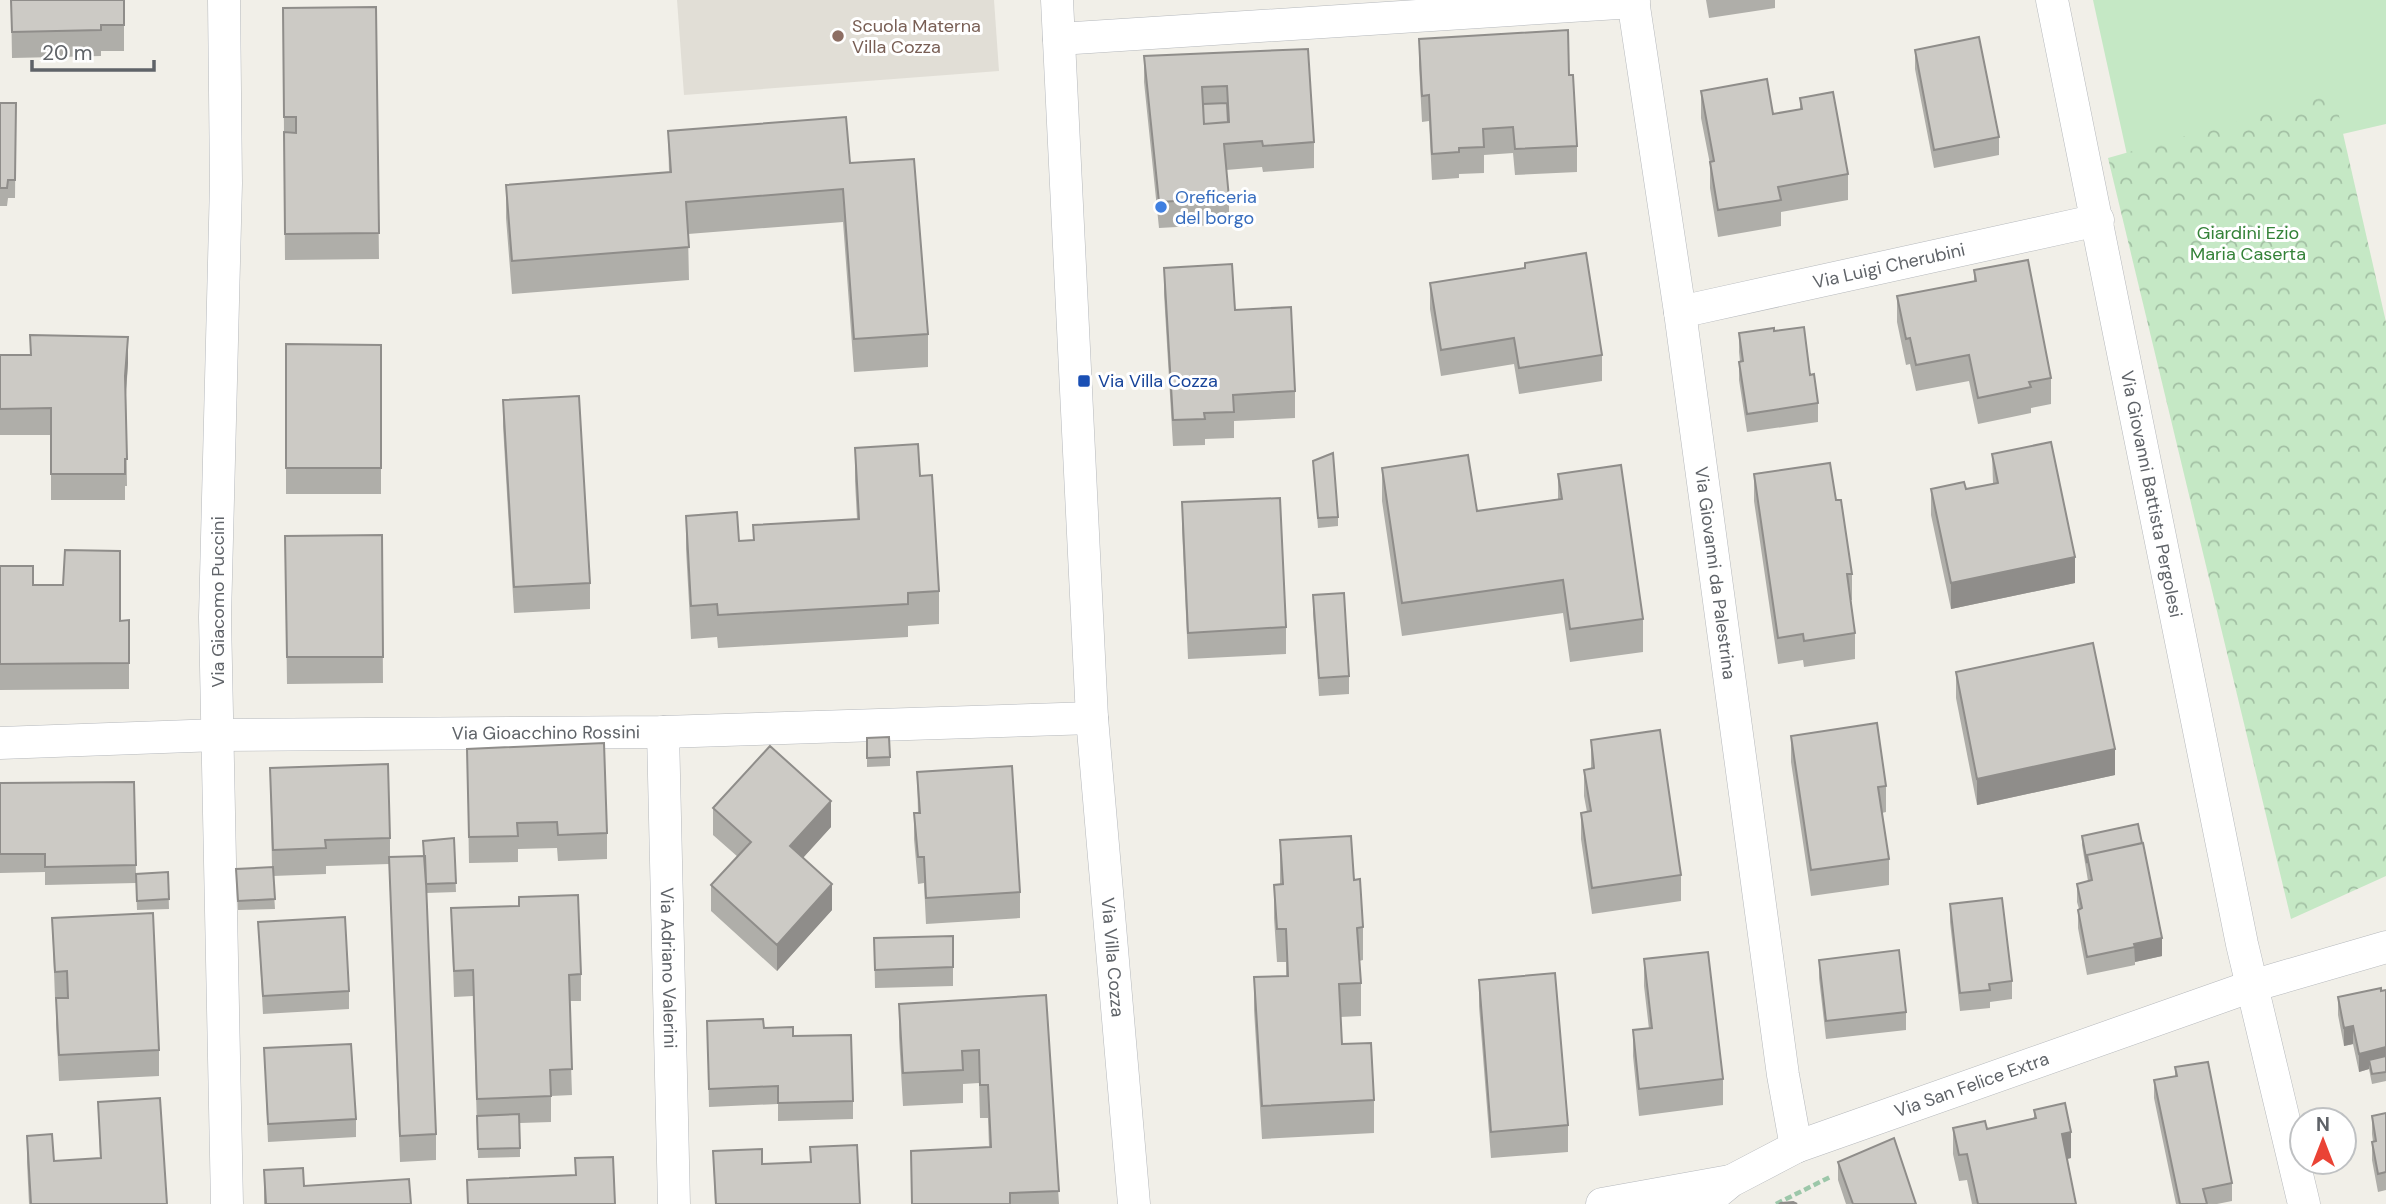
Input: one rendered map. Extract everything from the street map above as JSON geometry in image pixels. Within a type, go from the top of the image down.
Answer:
[{"type":"street","name":"Via Giacomo Puccini","points":[[224,0],[226,196],[215,617],[227,1204]]},
{"type":"street","name":"Via Villa Cozza","points":[[1057,0],[1092,718],[1134,1204]]},
{"type":"street","name":"Via Giovanni Battista Pergolesi","points":[[2052,0],[2252,986]]},
{"type":"street","points":[[1059,39],[1633,1]]},
{"type":"street","name":"Via Giovanni da Palestrina","points":[[1633,1],[1680,312],[1781,1062],[1796,1147]]},
{"type":"street","name":"Via Luigi Cherubini","points":[[1680,312],[2098,220]]},
{"type":"street","name":"Via Gioacchino Rossini","points":[[0,743],[218,735],[663,732],[1092,718]]},
{"type":"street","name":"Via Adriano Valerini","points":[[663,732],[674,1204]]},
{"type":"street","name":"Via San Felice Extra","points":[[1703,1204],[1731,1181],[1796,1147],[2252,986],[2386,947]]},
{"type":"street","points":[[2252,986],[2304,1204]]},
{"type":"street","points":[[1602,1204],[1731,1181]]},
{"type":"shaded area","name":"Scuola Materna Villa Cozza","points":[[677,0],[994,0],[999,71],[684,95]]},
{"type":"green space","points":[[2093,0],[2386,0],[2386,124],[2133,182]]},
{"type":"green space","name":"Giardini Ezio Maria Caserta","points":[[2334,94],[2386,322],[2386,876],[2291,919],[2108,158]]},
{"type":"building","points":[[11,0],[124,0],[124,25],[101,25],[101,30],[12,32]]},
{"type":"building","points":[[376,7],[379,233],[285,234],[284,132],[296,133],[296,117],[284,117],[283,8]]},
{"type":"building","points":[[1568,30],[1569,75],[1573,75],[1577,146],[1515,149],[1513,127],[1483,129],[1484,147],[1459,148],[1459,152],[1432,154],[1429,95],[1422,96],[1419,39]]},
{"type":"building","points":[[1979,37],[1999,137],[1934,150],[1915,50]]},
{"type":"building","points":[[1308,49],[1314,142],[1263,146],[1262,141],[1224,144],[1229,198],[1159,202],[1144,56]],"holes":[[[1227,86],[1229,122],[1204,124],[1202,87]]]},
{"type":"building","points":[[1767,79],[1773,114],[1802,109],[1800,98],[1833,92],[1848,174],[1778,187],[1781,200],[1718,210],[1710,162],[1714,161],[1701,91]]},
{"type":"building","points":[[0,103],[16,103],[15,180],[8,180],[7,188],[0,188]]},
{"type":"building","points":[[1227,103],[1228,122],[1204,124],[1203,104]]},
{"type":"building","points":[[846,117],[850,163],[914,159],[928,334],[854,339],[843,189],[686,202],[689,247],[512,261],[506,185],[671,172],[668,131]]},
{"type":"building","points":[[1586,253],[1602,355],[1519,368],[1514,338],[1441,350],[1430,283],[1525,268],[1525,263]]},
{"type":"building","points":[[2028,260],[2051,378],[2029,382],[2031,387],[1978,398],[1969,355],[1916,365],[1910,338],[1906,339],[1897,296],[1976,281],[1974,270]]},
{"type":"building","points":[[1232,264],[1235,310],[1291,307],[1295,391],[1233,395],[1234,412],[1204,413],[1205,419],[1173,420],[1164,268]]},
{"type":"building","points":[[1804,327],[1810,375],[1814,374],[1818,403],[1747,414],[1739,362],[1743,361],[1739,333]]},
{"type":"building","points":[[30,335],[128,337],[125,376],[125,474],[51,474],[51,408],[0,409],[0,355],[31,355]]},
{"type":"building","points":[[286,344],[381,345],[381,468],[286,468]]},
{"type":"building","points":[[579,396],[590,583],[514,587],[503,400]]},
{"type":"building","points":[[2051,442],[2075,557],[1951,583],[1931,489],[1964,482],[1966,489],[1998,483],[1992,454]]},
{"type":"building","points":[[918,444],[920,476],[932,475],[939,591],[908,593],[908,604],[718,615],[717,604],[691,606],[686,516],[737,512],[739,541],[754,540],[753,525],[859,519],[855,448]]},
{"type":"building","points":[[1333,453],[1338,517],[1318,518],[1313,461]]},
{"type":"building","points":[[1468,455],[1477,511],[1562,499],[1558,474],[1621,465],[1643,619],[1570,629],[1563,580],[1402,603],[1382,468]]},
{"type":"building","points":[[1830,463],[1836,500],[1841,500],[1852,574],[1847,574],[1855,633],[1804,641],[1803,634],[1778,638],[1754,474]]},
{"type":"building","points":[[1280,498],[1286,627],[1188,633],[1182,502]]},
{"type":"building","points":[[382,535],[383,657],[287,657],[285,536]]},
{"type":"building","points":[[65,550],[120,551],[120,621],[129,620],[129,663],[0,664],[0,566],[33,566],[33,585],[63,585]]},
{"type":"building","points":[[1344,593],[1349,676],[1319,678],[1313,595]]},
{"type":"building","points":[[2093,643],[2115,749],[1977,779],[1956,672]]},
{"type":"building","points":[[1877,723],[1886,786],[1878,787],[1889,859],[1811,870],[1791,736]]},
{"type":"building","points":[[1660,730],[1681,875],[1592,888],[1581,813],[1591,811],[1584,770],[1594,768],[1591,740]]},
{"type":"building","points":[[889,737],[890,757],[867,758],[867,738]]},
{"type":"building","points":[[604,743],[607,833],[558,835],[557,822],[517,823],[518,836],[469,837],[467,749]]},
{"type":"building","points":[[770,746],[831,801],[790,846],[832,884],[777,945],[711,885],[751,842],[713,808]]},
{"type":"building","points":[[388,764],[390,838],[325,840],[326,848],[273,850],[270,768]]},
{"type":"building","points":[[1012,766],[1020,892],[926,898],[924,857],[918,857],[914,813],[920,813],[917,772]]},
{"type":"building","points":[[134,782],[136,865],[45,867],[45,854],[0,854],[0,783]]},
{"type":"building","points":[[2138,824],[2142,843],[2087,855],[2087,863],[2082,836]]},
{"type":"building","points":[[1351,836],[1354,880],[1360,879],[1363,927],[1357,928],[1361,983],[1339,984],[1342,1044],[1371,1043],[1374,1100],[1262,1106],[1254,977],[1288,976],[1286,929],[1277,929],[1274,885],[1283,884],[1280,840]]},
{"type":"building","points":[[454,838],[456,883],[426,884],[423,841]]},
{"type":"building","points":[[2143,843],[2162,938],[2087,957],[2078,910],[2082,908],[2077,884],[2092,880],[2087,855]]},
{"type":"building","points":[[425,856],[436,1134],[400,1136],[389,857]]},
{"type":"building","points":[[273,867],[275,899],[238,901],[236,869]]},
{"type":"building","points":[[168,872],[169,899],[137,901],[136,874]]},
{"type":"building","points":[[578,895],[581,974],[569,975],[572,1069],[550,1070],[551,1096],[477,1099],[473,970],[454,971],[451,908],[519,906],[519,897]]},
{"type":"building","points":[[2002,898],[2012,981],[1989,984],[1990,990],[1960,993],[1950,904]]},
{"type":"building","points":[[153,913],[159,1050],[59,1055],[56,998],[68,998],[67,971],[55,972],[52,918]]},
{"type":"building","points":[[345,917],[349,991],[263,996],[258,922]]},
{"type":"building","points":[[953,936],[953,967],[875,970],[874,938]]},
{"type":"building","points":[[1899,950],[1906,1012],[1826,1021],[1819,960]]},
{"type":"building","points":[[1708,952],[1723,1079],[1639,1089],[1633,1030],[1652,1028],[1644,959]]},
{"type":"building","points":[[1555,973],[1568,1125],[1491,1132],[1479,980]]},
{"type":"building","points":[[2381,988],[2381,991],[2386,990],[2386,1047],[2359,1054],[2353,1026],[2344,1028],[2338,997]]},
{"type":"building","points":[[1046,995],[1059,1191],[1010,1193],[1010,1204],[912,1204],[911,1151],[991,1147],[988,1085],[980,1085],[979,1050],[962,1051],[963,1070],[903,1073],[899,1004]]},
{"type":"building","points":[[763,1019],[764,1028],[793,1027],[793,1036],[851,1035],[853,1101],[778,1103],[778,1086],[709,1089],[707,1021]]},
{"type":"building","points":[[351,1044],[356,1119],[268,1124],[264,1048]]},
{"type":"building","points":[[2386,1056],[2386,1072],[2372,1074],[2369,1060]]},
{"type":"building","points":[[2208,1062],[2232,1183],[2203,1189],[2207,1204],[2180,1204],[2154,1080],[2177,1076],[2175,1067]]},
{"type":"building","points":[[160,1098],[167,1204],[31,1204],[27,1136],[52,1134],[54,1161],[101,1158],[98,1102]]},
{"type":"building","points":[[2065,1103],[2071,1132],[2062,1134],[2076,1204],[1978,1204],[1967,1154],[1959,1155],[1953,1128],[1985,1121],[1987,1129],[2036,1118],[2034,1110]]},
{"type":"building","points":[[2386,1113],[2386,1172],[2378,1174],[2372,1142],[2376,1141],[2372,1116]]},
{"type":"building","points":[[519,1114],[520,1148],[478,1149],[477,1116]]},
{"type":"building","points":[[1894,1138],[1916,1204],[1853,1204],[1838,1162]]},
{"type":"building","points":[[857,1145],[860,1204],[716,1204],[713,1151],[762,1149],[762,1164],[811,1162],[810,1147]]},
{"type":"building","points":[[613,1157],[615,1204],[468,1204],[467,1180],[576,1175],[575,1158]]},
{"type":"building","points":[[303,1168],[304,1186],[409,1179],[411,1204],[266,1204],[264,1170]]},
{"type":"place","name":"Scuola Materna Villa Cozza","points":[[838,36]]},
{"type":"place","name":"Oreficeria del borgo","points":[[1161,207]]},
{"type":"place","name":"Via Villa Cozza","points":[[1084,381]]}]
